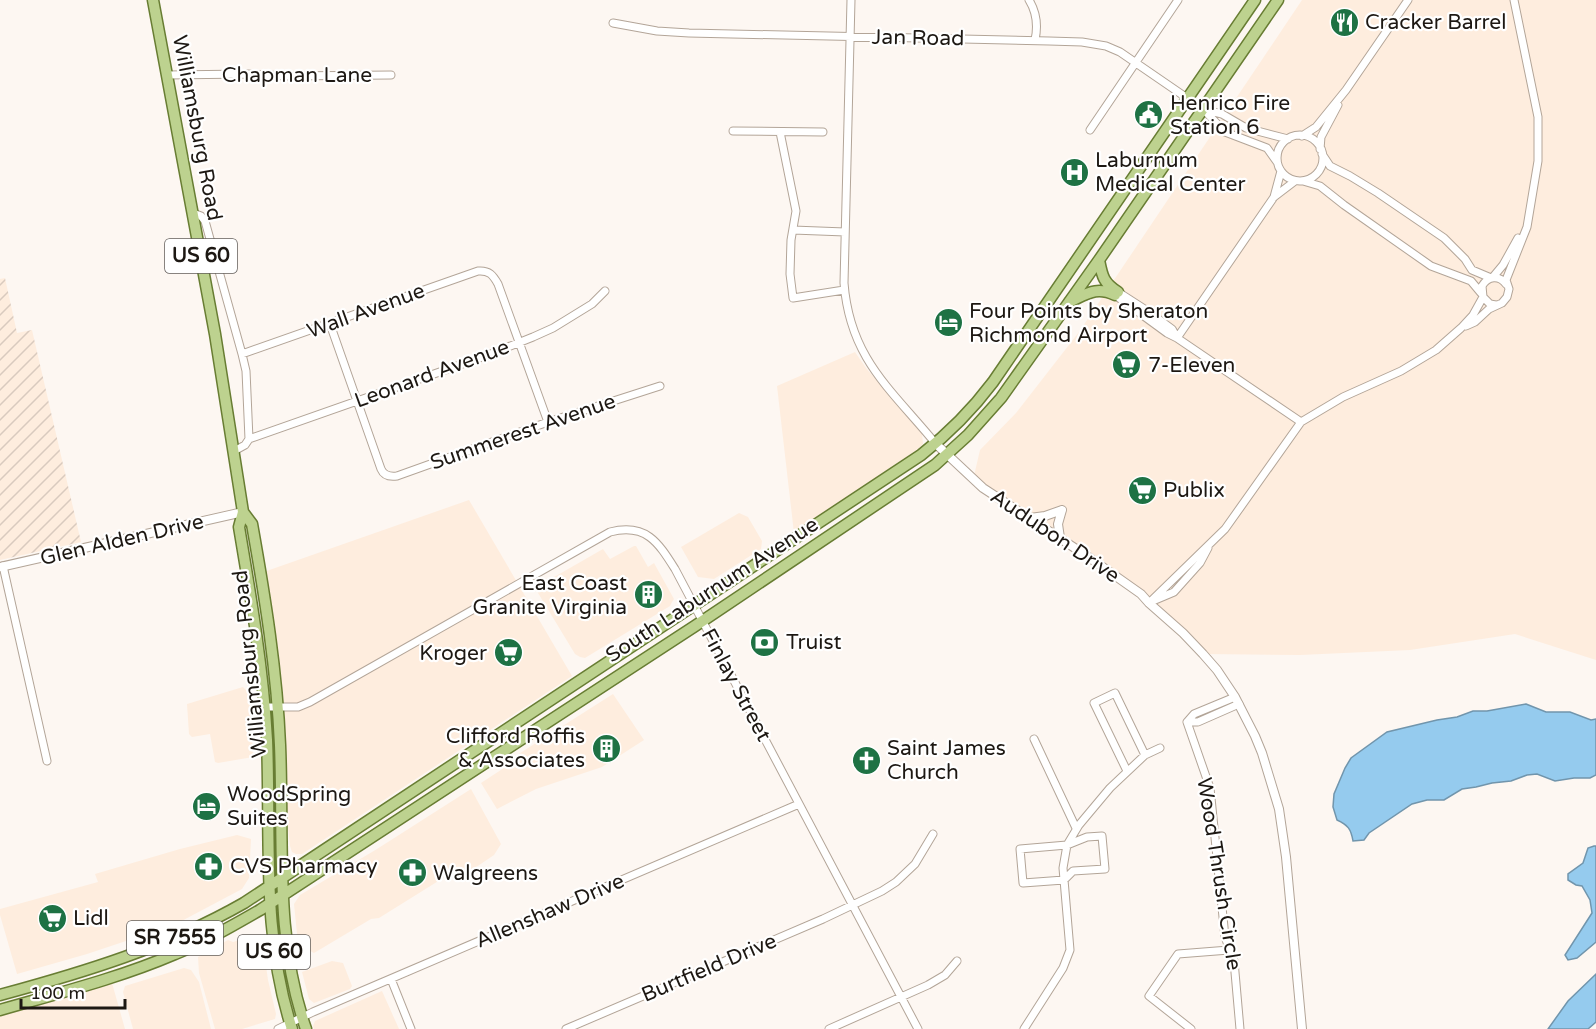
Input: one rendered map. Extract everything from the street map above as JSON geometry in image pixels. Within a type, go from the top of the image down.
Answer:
[{"type":"main road","name":"Williamsburg Road","points":[[153,0],[215,334],[243,512],[239,527],[256,628],[265,707],[269,904],[275,958],[291,1026]]},
{"type":"main road","name":"South Laburnum Avenue","points":[[0,995],[84,972],[169,941],[221,916],[269,887],[695,606],[936,444],[967,414],[993,382],[1255,0]]},
{"type":"main road","name":"South Laburnum Avenue","points":[[0,1010],[121,975],[164,959],[217,934],[269,904],[918,477],[968,435],[993,408],[1099,260],[1278,0]]},
{"type":"main road","points":[[1099,260],[1107,285],[1117,294]]},
{"type":"main road","points":[[1069,302],[1095,291],[1117,294]]},
{"type":"main road","name":"Williamsburg Road","points":[[243,512],[252,524],[272,644],[281,761],[282,896],[288,959],[306,1029]]},
{"type":"street","name":"Audubon Drive","points":[[851,0],[844,290],[849,320],[862,351],[881,379],[936,444],[983,488],[1141,594],[1203,654],[1237,701],[1262,753],[1279,809],[1286,857],[1302,1029]]},
{"type":"street","points":[[1029,0],[1036,19],[1035,40]]},
{"type":"street","points":[[1090,130],[1178,0]]},
{"type":"street","points":[[1302,136],[1316,127],[1346,90],[1408,0]]},
{"type":"street","points":[[1506,284],[1527,227],[1538,161],[1538,117],[1514,0]]},
{"type":"street","name":"Jan Road","points":[[613,23],[657,31],[689,33],[1082,42],[1106,46],[1120,52],[1203,109]]},
{"type":"street","name":"Chapman Lane","points":[[167,75],[391,75]]},
{"type":"street","points":[[1274,197],[1299,181],[1310,179],[1316,174],[1323,161],[1321,138],[1346,90]]},
{"type":"street","points":[[1203,109],[1222,114],[1245,128],[1288,139]]},
{"type":"street","points":[[1203,109],[1225,132],[1267,148],[1285,176],[1320,186],[1344,206],[1431,266],[1471,281],[1490,304],[1498,304]]},
{"type":"street","points":[[733,131],[823,132]]},
{"type":"street","points":[[780,132],[796,211],[791,240],[790,273],[793,298],[844,290]]},
{"type":"street","points":[[1277,162],[1279,149],[1288,139],[1295,136],[1310,138],[1316,142],[1330,166],[1378,193],[1436,232],[1465,259],[1472,270],[1501,279],[1509,289],[1507,297],[1502,303],[1461,328]]},
{"type":"street","points":[[1177,338],[1274,197],[1281,171]]},
{"type":"street","points":[[193,213],[201,216],[205,221],[242,354],[246,371],[249,439]]},
{"type":"street","points":[[1149,603],[1174,592],[1200,563],[1210,543],[1225,529],[1300,422],[1343,397],[1411,365],[1436,350],[1461,328],[1473,315],[1482,295],[1482,286],[1503,266],[1528,217]]},
{"type":"street","points":[[793,231],[845,232]]},
{"type":"street","name":"Wall Avenue","points":[[242,354],[478,271],[489,272],[494,276],[519,343]]},
{"type":"street","name":"Leonard Avenue","points":[[234,451],[245,445],[249,439],[357,402],[554,328],[592,304],[605,291]]},
{"type":"street","points":[[1117,294],[1167,333],[1300,422]]},
{"type":"street","points":[[330,324],[357,402]]},
{"type":"street","points":[[519,343],[548,422]]},
{"type":"street","name":"Summerest Avenue","points":[[357,402],[381,469],[386,475],[397,476],[548,422],[660,386]]},
{"type":"street","points":[[1029,518],[1045,516],[1062,510],[1058,524],[1060,538]]},
{"type":"street","name":"Glen Alden Drive","points":[[2,567],[243,512]]},
{"type":"street","name":"Finlay Street","points":[[265,707],[298,707],[310,702],[601,536],[618,530],[637,531],[648,536],[659,544],[675,569],[918,1029]]},
{"type":"street","points":[[2,567],[46,761]]},
{"type":"street","points":[[1127,771],[1094,703],[1115,693],[1144,755]]},
{"type":"street","name":"Wood Thrush Circle","points":[[1237,701],[1194,714],[1187,722],[1210,788],[1225,937],[1234,961],[1240,1029]]},
{"type":"street","points":[[1034,739],[1076,828]]},
{"type":"street","points":[[1024,1029],[1063,968],[1070,950],[1063,868],[1067,844],[1076,828],[1110,788],[1144,755],[1160,748]]},
{"type":"street","name":"Allenshaw Drive","points":[[278,1029],[291,1026],[302,1017],[799,804]]},
{"type":"street","name":"Burtfield Drive","points":[[566,1029],[853,905],[896,882],[915,864],[933,834]]},
{"type":"street","points":[[1102,836],[1105,869],[1073,871],[1064,880],[1023,883],[1020,849],[1067,844],[1087,837],[1102,836]]},
{"type":"street","points":[[1191,1029],[1149,996],[1178,954],[1229,950]]},
{"type":"street","points":[[829,1029],[902,998],[945,975],[957,961]]},
{"type":"street","points":[[391,979],[411,1029]]},
{"type":"street","points":[[17,990],[21,1004]]},
{"type":"shaded area","points":[[1302,0],[1596,0],[1596,660],[1515,634],[1410,650],[1300,655],[1203,654],[1149,603],[973,480],[980,450],[1016,413],[1079,332]]},
{"type":"shaded area","points":[[5,278],[17,333],[32,330],[81,542],[0,560],[0,279]]},
{"type":"shaded area","points":[[855,352],[922,434],[923,444],[794,533],[777,386]]},
{"type":"shaded area","points":[[469,500],[572,676],[302,854],[296,854],[292,852],[290,846],[276,710],[258,574]]},
{"type":"shaded area","points":[[739,513],[748,517],[762,541],[761,549],[714,579],[698,577],[681,547]]},
{"type":"shaded area","points":[[634,546],[648,567],[654,563],[674,599],[670,606],[585,658],[580,657],[575,654],[535,588],[603,549],[610,559]]},
{"type":"shaded area","points":[[243,687],[252,696],[256,718],[252,729],[253,757],[215,762],[210,734],[192,737],[189,734],[187,704]]},
{"type":"shaded area","points":[[613,694],[644,740],[602,767],[536,789],[497,809],[481,783],[519,758],[517,755]]},
{"type":"shaded area","points":[[471,789],[501,844],[494,855],[466,874],[448,875],[379,918],[371,919],[314,953],[301,946],[297,934],[294,904],[300,895]]},
{"type":"shaded area","points":[[237,835],[251,839],[249,878],[242,889],[174,925],[17,974],[0,909],[98,882],[95,874]]},
{"type":"shaded area","points":[[246,935],[261,944],[264,952],[275,1019],[242,1029],[215,1029],[199,973],[198,957],[228,940],[233,942],[243,939]]},
{"type":"shaded area","points":[[332,961],[343,963],[352,986],[350,989],[314,1003],[309,999],[302,972]]},
{"type":"shaded area","points":[[184,968],[191,970],[199,982],[211,1029],[133,1029],[123,992],[125,986]]},
{"type":"shaded area","points":[[112,983],[125,1029],[0,1029],[0,1016],[31,1007],[34,1004]]},
{"type":"shaded area","points":[[382,991],[399,1029],[314,1029],[315,1021]]},
{"type":"water","points":[[1526,704],[1546,712],[1570,712],[1591,720],[1596,719],[1596,775],[1590,778],[1555,781],[1537,774],[1527,775],[1511,781],[1462,789],[1444,800],[1427,800],[1412,804],[1369,833],[1364,840],[1353,841],[1348,828],[1337,820],[1333,807],[1334,794],[1345,768],[1351,758],[1387,732],[1457,717],[1473,711],[1487,711]]},
{"type":"water","points":[[1596,846],[1596,942],[1577,958],[1568,960],[1565,955],[1592,913],[1590,900],[1582,886],[1568,880],[1568,874],[1583,863],[1588,848]]},
{"type":"water","points":[[1596,974],[1596,1022],[1588,1029],[1548,1029],[1568,1001]]},
{"type":"place","name":"Cracker Barrel","points":[[1344,22]]},
{"type":"place","name":"Henrico Fire Station 6","points":[[1149,115]]},
{"type":"place","name":"Laburnum Medical Center","points":[[1074,172]]},
{"type":"place","name":"Four Points by Sheraton Richmond Airport","points":[[948,323]]},
{"type":"place","name":"7-Eleven","points":[[1127,365]]},
{"type":"place","name":"Publix","points":[[1142,490]]},
{"type":"place","name":"East Coast Granite Virginia","points":[[648,595]]},
{"type":"place","name":"Truist","points":[[765,642]]},
{"type":"place","name":"Kroger","points":[[508,653]]},
{"type":"place","name":"Clifford Roffis & Associates","points":[[606,748]]},
{"type":"place","name":"Saint James Church","points":[[866,760]]},
{"type":"place","name":"WoodSpring Suites","points":[[206,806]]},
{"type":"place","name":"CVS Pharmacy","points":[[209,866]]},
{"type":"place","name":"Walgreens","points":[[412,873]]},
{"type":"place","name":"Lidl","points":[[52,918]]}]
